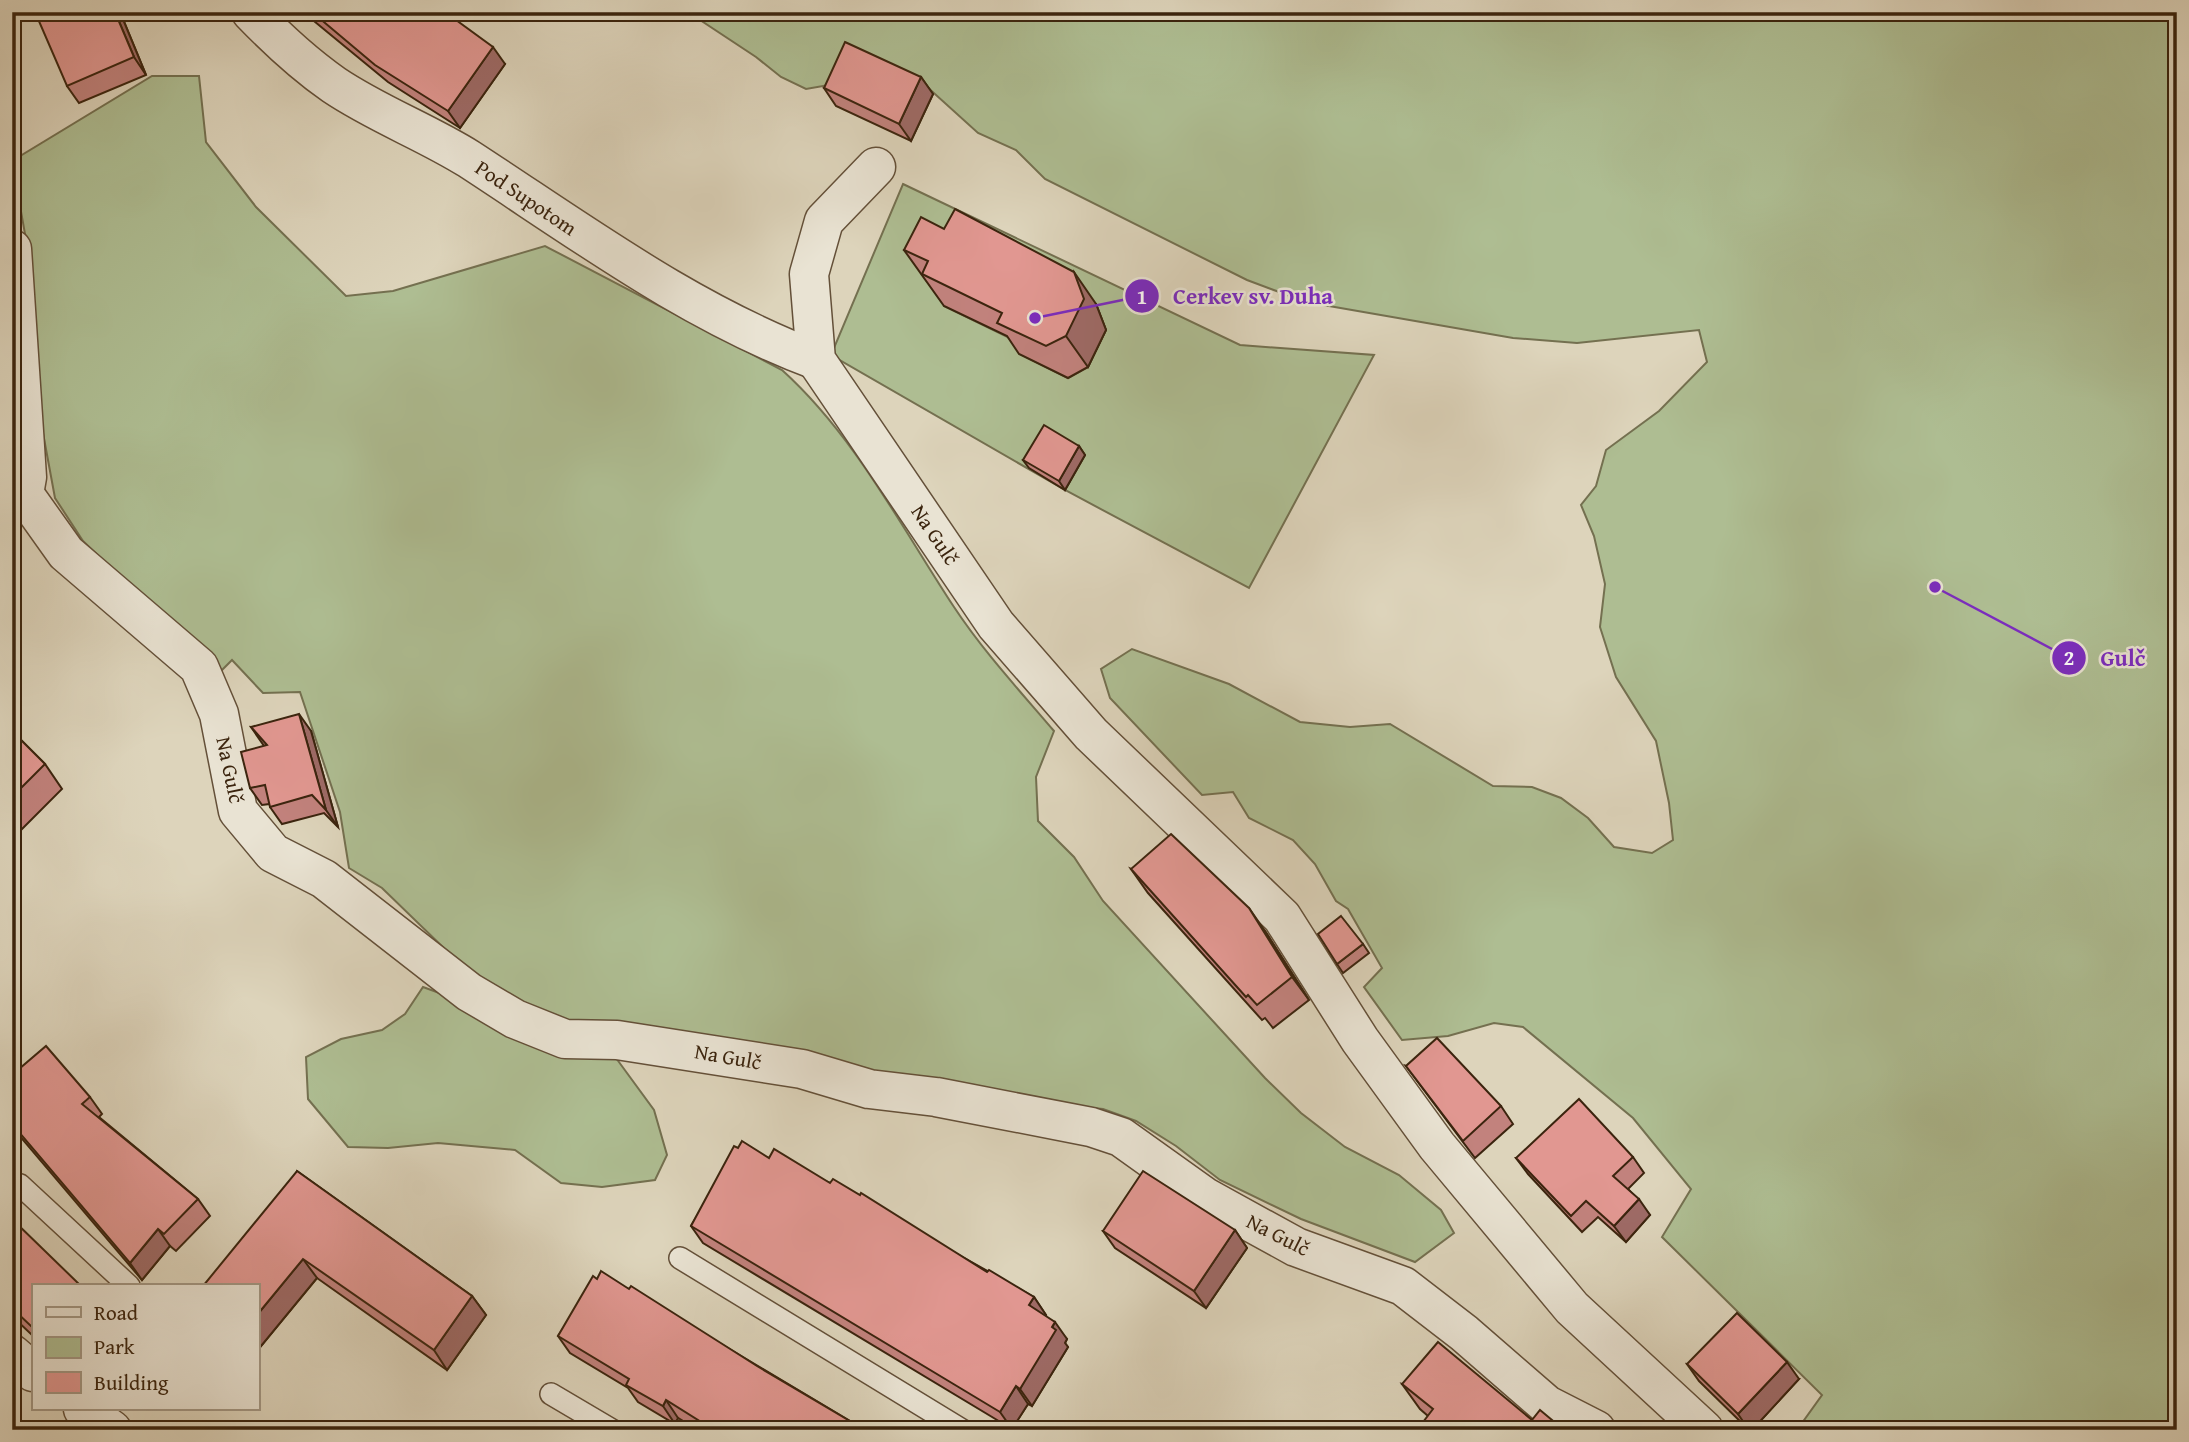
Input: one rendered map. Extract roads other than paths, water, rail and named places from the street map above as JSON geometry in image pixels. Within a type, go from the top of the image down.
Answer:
[{"type":"street","name":"Pod Supotom","points":[[251,12],[273,36],[334,85],[466,158],[620,261],[776,345],[816,360]]},
{"type":"street","name":"Na Gulč","points":[[876,167],[824,221],[809,274],[816,360],[996,625],[1091,733],[1282,918],[1360,1040],[1437,1146],[1573,1308],[1704,1430]]},
{"type":"street","points":[[12,249],[25,414],[27,477],[18,499]]},
{"type":"street","name":"Na Gulč","points":[[18,499],[66,552],[199,667],[219,714],[238,811],[273,853],[324,879],[469,992],[503,1013],[565,1039],[617,1040],[802,1069],[869,1089],[936,1097],[1091,1127],[1121,1137],[1205,1197],[1296,1247],[1403,1286],[1464,1333],[1547,1405],[1596,1430]]},
{"type":"street","points":[[12,1354],[32,1371]]},
{"type":"street","points":[[84,1410],[112,1429]]},
{"type":"lane","points":[[12,1184],[19,1185],[127,1284]]},
{"type":"lane","points":[[680,1258],[962,1430]]},
{"type":"lane","points":[[551,1394],[612,1430]]},
{"type":"lane","points":[[112,1429],[121,1410]]},
{"type":"place","name":"Cerkev sv. Duha","points":[[1035,318]]},
{"type":"place","name":"Gulč","points":[[1935,587]]}]
